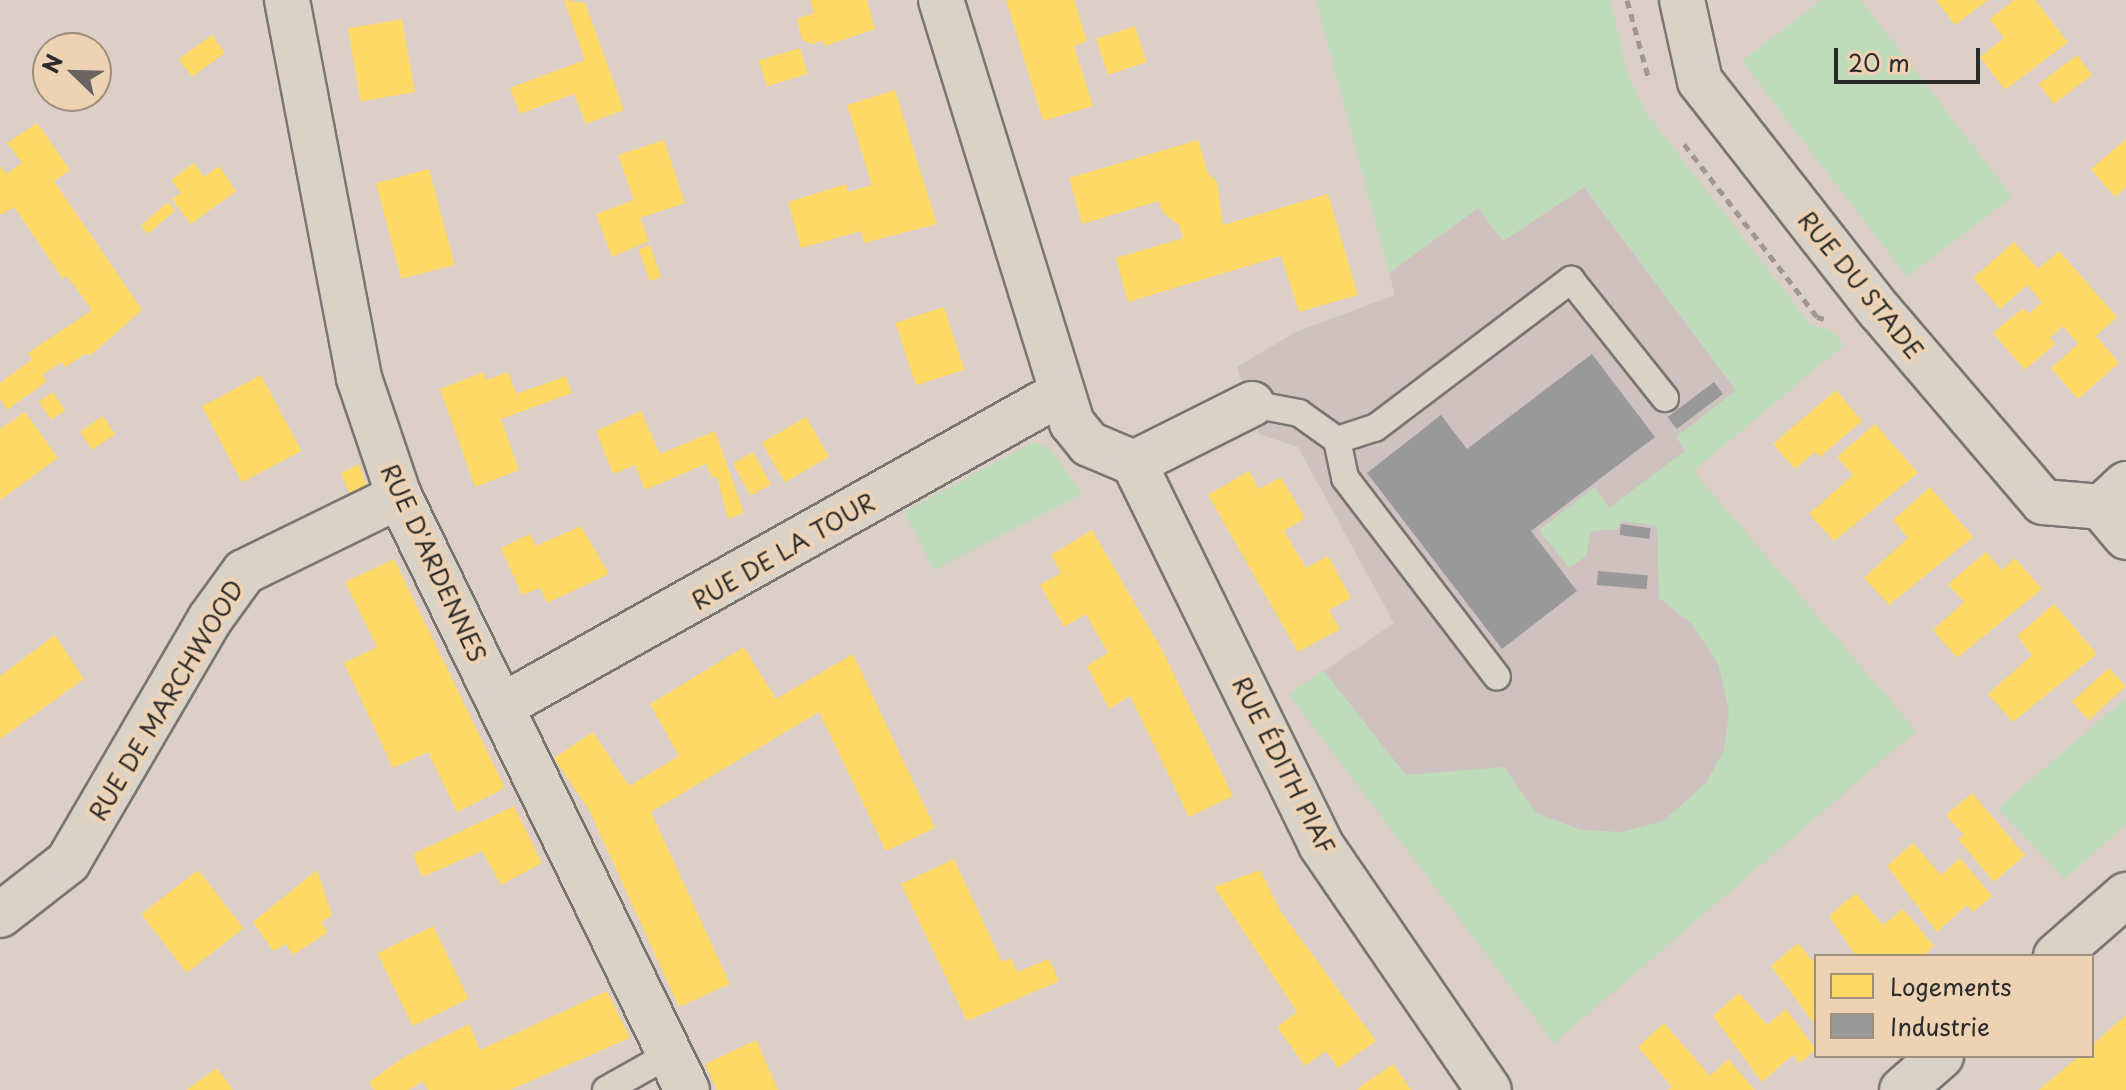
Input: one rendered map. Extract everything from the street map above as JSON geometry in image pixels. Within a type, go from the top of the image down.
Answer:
[{"type":"street","name":"RUE D'ARDENNES","points":[[287,0],[359,378],[399,496],[678,1072]]},
{"type":"street","points":[[941,0],[1072,423],[1089,444],[1134,463],[1252,404]]},
{"type":"street","name":"RUE DU STADE","points":[[1682,0],[1700,81],[1890,323],[2043,502],[2118,509]]},
{"type":"street","name":"RUE DE LA TOUR","points":[[502,706],[1061,393]]},
{"type":"street","name":"RUE ÉDITH PIAF","points":[[1134,463],[1321,845],[1489,1090]]},
{"type":"street","name":"RUE DE MARCHWOOD","points":[[0,915],[68,862],[210,619],[244,572],[399,496]]},
{"type":"street","points":[[2058,954],[2126,895]]},
{"type":"street","points":[[1902,1090],[1939,1058]]},
{"type":"lane","points":[[1337,440],[1375,428],[1571,280],[1665,398]]},
{"type":"lane","points":[[1252,404],[1299,413],[1337,440],[1345,478],[1497,677]]},
{"type":"lane","points":[[606,1090],[678,1072]]},
{"type":"shaded area","points":[[1584,187],[1736,390],[1693,471],[1916,731],[1554,1043],[1289,695],[1394,623],[1298,447],[1259,434],[1237,367],[1296,332],[1395,295],[1389,273],[1478,208],[1503,241]]},
{"type":"green space","points":[[1316,0],[1610,0],[1628,75],[1646,113],[1811,325],[1832,331],[1844,345],[1693,471],[1916,731],[1554,1043],[1289,695],[1323,670],[1406,775],[1504,767],[1536,813],[1581,830],[1621,832],[1663,821],[1705,784],[1724,751],[1729,711],[1718,663],[1691,623],[1659,598],[1657,526],[1620,521],[1618,529],[1591,531],[1586,556],[1569,568],[1539,530],[1595,487],[1609,508],[1685,451],[1676,437],[1736,390],[1584,187],[1503,241],[1478,208],[1389,273]]},
{"type":"green space","points":[[1822,0],[1861,0],[2012,197],[1907,277],[1742,61]]},
{"type":"green space","points":[[1034,442],[1050,449],[1082,494],[934,570],[904,512]]},
{"type":"green space","points":[[2126,698],[2126,824],[2065,879],[1998,808]]},
{"type":"building: Logements","points":[[564,0],[585,3],[624,110],[586,124],[574,94],[520,114],[510,88],[585,60]]},
{"type":"building: Logements","points":[[810,0],[867,0],[875,29],[825,46],[823,40],[812,44],[802,40],[797,19],[814,13]]},
{"type":"building: Logements","points":[[1006,0],[1074,0],[1087,41],[1074,46],[1093,106],[1043,121]]},
{"type":"building: Logements","points":[[1936,0],[1988,0],[1955,25]]},
{"type":"building: Logements","points":[[2014,0],[2035,0],[2068,42],[2005,90],[1980,57],[2004,38],[1990,19]]},
{"type":"building: Logements","points":[[402,19],[415,92],[361,101],[348,29]]},
{"type":"building: Logements","points":[[1135,26],[1147,62],[1108,75],[1096,39]]},
{"type":"building: Logements","points":[[212,35],[225,53],[192,77],[179,59]]},
{"type":"building: Logements","points":[[800,48],[808,74],[767,86],[759,61]]},
{"type":"building: Logements","points":[[2077,55],[2092,75],[2054,104],[2039,84]]},
{"type":"building: Logements","points":[[895,90],[937,224],[864,243],[861,231],[801,248],[788,202],[846,184],[848,192],[872,185],[847,105]]},
{"type":"building: Logements","points":[[37,123],[70,170],[54,181],[142,310],[90,356],[87,353],[65,367],[62,362],[42,375],[47,381],[7,410],[0,399],[0,383],[32,359],[28,353],[92,310],[67,276],[63,279],[14,207],[0,215],[0,166],[6,174],[22,163],[7,143]]},
{"type":"building: Logements","points":[[2126,139],[2126,187],[2115,197],[2091,169]]},
{"type":"building: Logements","points":[[664,140],[685,203],[640,218],[649,241],[612,257],[596,214],[634,200],[618,155]]},
{"type":"building: Logements","points":[[1198,140],[1208,173],[1217,182],[1223,225],[1328,194],[1358,295],[1299,312],[1281,256],[1128,302],[1116,258],[1183,238],[1179,225],[1163,213],[1159,201],[1082,224],[1069,178]]},
{"type":"building: Logements","points":[[194,163],[204,177],[219,166],[236,191],[191,224],[172,199],[181,193],[171,180]]},
{"type":"building: Logements","points":[[429,169],[455,265],[401,279],[376,183]]},
{"type":"building: Logements","points":[[168,202],[175,210],[148,234],[141,226]]},
{"type":"building: Logements","points":[[2014,242],[2038,269],[2059,251],[2117,317],[2096,336],[2119,363],[2078,399],[2051,368],[2078,344],[2063,326],[2050,338],[2055,344],[2025,370],[1993,333],[2023,308],[2029,314],[2042,302],[2027,285],[2000,309],[1973,278]]},
{"type":"building: Logements","points":[[650,245],[661,277],[650,281],[639,249]]},
{"type":"building: Logements","points":[[944,307],[964,370],[916,386],[895,323]]},
{"type":"building: Logements","points":[[484,372],[486,380],[508,372],[516,394],[566,376],[572,393],[501,419],[519,470],[475,487],[440,389]]},
{"type":"building: Logements","points":[[261,375],[301,451],[242,482],[202,406]]},
{"type":"building: Logements","points":[[1836,390],[1862,421],[1820,457],[1815,452],[1795,469],[1773,444]]},
{"type":"building: Logements","points":[[53,392],[65,410],[51,420],[39,402]]},
{"type":"building: Logements","points":[[641,411],[660,454],[715,431],[744,513],[728,519],[717,477],[712,478],[706,464],[645,490],[635,465],[613,474],[596,431]]},
{"type":"building: Logements","points":[[25,412],[58,458],[0,500],[0,429]]},
{"type":"building: Logements","points":[[103,416],[115,434],[92,450],[80,432]]},
{"type":"building: Logements","points":[[806,417],[829,457],[785,482],[762,442]]},
{"type":"building: Logements","points":[[1875,424],[1918,473],[1834,541],[1809,514],[1853,475],[1837,457]]},
{"type":"building: Logements","points":[[753,452],[771,484],[751,496],[733,463]]},
{"type":"building: Logements","points":[[359,464],[370,495],[352,500],[341,473]]},
{"type":"building: Logements","points":[[1249,471],[1259,489],[1281,477],[1305,518],[1284,531],[1306,568],[1328,556],[1351,598],[1329,610],[1340,629],[1298,652],[1208,495]]},
{"type":"building: Logements","points":[[1930,487],[1973,537],[1889,605],[1864,578],[1908,538],[1893,520]]},
{"type":"building: Logements","points":[[581,526],[609,574],[547,603],[540,588],[522,595],[501,548],[530,534],[536,546]]},
{"type":"building: Logements","points":[[1092,530],[1161,648],[1233,796],[1189,817],[1130,696],[1109,709],[1087,666],[1108,653],[1086,614],[1064,627],[1040,585],[1061,573],[1051,555]]},
{"type":"building: Logements","points":[[1986,552],[2002,570],[2015,558],[2042,589],[1957,658],[1933,630],[1964,602],[1948,584]]},
{"type":"building: Logements","points":[[394,559],[505,788],[457,812],[428,752],[393,768],[344,663],[377,647],[345,582]]},
{"type":"building: Logements","points":[[2054,604],[2097,654],[2013,722],[1988,694],[2032,655],[2017,636]]},
{"type":"building: Logements","points":[[55,635],[84,679],[0,739],[0,676]]},
{"type":"building: Logements","points":[[744,647],[776,699],[853,654],[935,828],[886,851],[819,712],[651,812],[730,984],[679,1007],[589,810],[554,758],[593,732],[629,786],[679,756],[650,704]]},
{"type":"building: Logements","points":[[2109,668],[2126,687],[2089,720],[2072,701]]},
{"type":"building: Logements","points":[[1972,793],[2025,855],[1994,882],[1958,839],[1964,835],[1946,815]]},
{"type":"building: Logements","points":[[514,806],[542,863],[501,885],[482,851],[422,877],[413,854]]},
{"type":"building: Logements","points":[[1913,843],[1941,875],[1960,858],[1992,896],[1973,912],[1967,905],[1937,932],[1887,866]]},
{"type":"building: Logements","points":[[954,859],[1002,962],[1011,958],[1017,972],[1049,959],[1059,981],[967,1021],[901,884]]},
{"type":"building: Logements","points":[[198,870],[244,928],[187,973],[141,914]]},
{"type":"building: Logements","points":[[317,870],[332,915],[321,922],[328,932],[293,955],[286,944],[273,951],[253,922]]},
{"type":"building: Logements","points":[[1260,870],[1281,912],[1376,1041],[1338,1068],[1326,1051],[1305,1066],[1277,1027],[1297,1012],[1214,887]]},
{"type":"building: Logements","points":[[1856,893],[1883,925],[1903,909],[1934,946],[1925,954],[1855,954],[1829,916]]},
{"type":"building: Logements","points":[[433,926],[469,999],[413,1026],[377,953]]},
{"type":"building: Logements","points":[[1798,943],[1814,963],[1814,1023],[1771,966]]},
{"type":"building: Logements","points":[[607,991],[630,1038],[510,1090],[428,1090],[423,1081],[408,1090],[374,1090],[369,1082],[406,1056],[469,1024],[480,1050]]},
{"type":"building: Logements","points":[[1739,993],[1767,1025],[1786,1009],[1814,1046],[1814,1051],[1800,1063],[1793,1055],[1762,1082],[1713,1016]]},
{"type":"building: Logements","points":[[2126,1015],[2126,1090],[2039,1090],[2077,1058],[2094,1058],[2094,1043]]},
{"type":"building: Logements","points":[[1664,1023],[1710,1076],[1728,1059],[1755,1090],[1668,1090],[1672,1087],[1638,1047]]},
{"type":"building: Logements","points":[[756,1040],[778,1090],[717,1090],[705,1064]]},
{"type":"building: Logements","points":[[1393,1064],[1411,1090],[1357,1090],[1364,1084]]},
{"type":"building: Logements","points":[[217,1068],[233,1090],[186,1090]]},
{"type":"building: Industrie","points":[[1592,354],[1655,437],[1531,531],[1577,591],[1502,649],[1367,473],[1441,415],[1467,449]]},
{"type":"building: Industrie","points":[[1714,382],[1723,394],[1677,429],[1668,417]]},
{"type":"building: Industrie","points":[[1621,524],[1651,528],[1649,539],[1619,535]]},
{"type":"building: Industrie","points":[[1598,571],[1648,575],[1647,589],[1597,585]]}]
